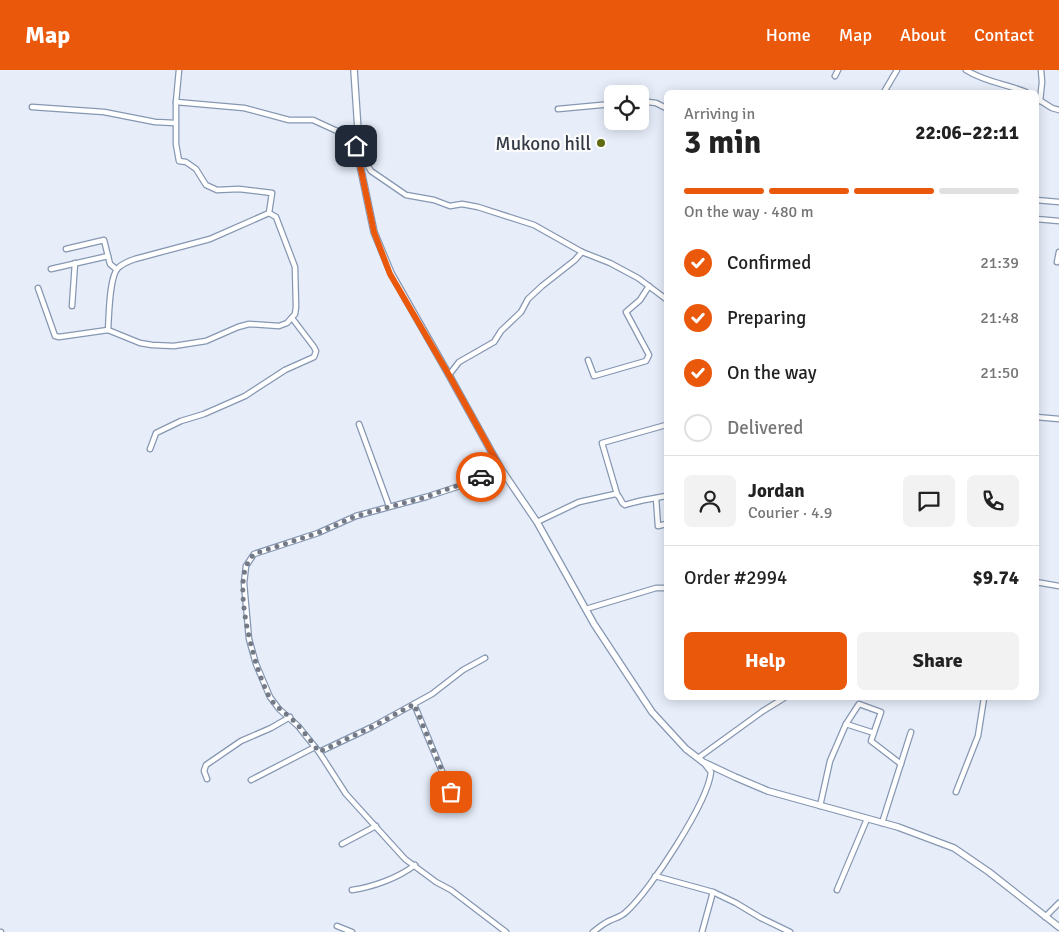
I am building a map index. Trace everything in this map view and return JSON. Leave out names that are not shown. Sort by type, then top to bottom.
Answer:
[{"type":"street","points":[[179,70],[175,123],[179,161],[186,162],[196,169],[206,185],[217,190],[239,189],[272,193],[269,213]]},
{"type":"street","points":[[354,70],[358,130],[356,146],[374,232],[390,274],[501,469],[537,522],[586,609],[652,712],[686,749],[701,760],[768,791],[882,823],[954,848],[966,855],[1059,927]]},
{"type":"street","points":[[835,76],[838,70]]},
{"type":"street","points":[[885,90],[897,70]]},
{"type":"street","points":[[966,70],[984,79],[1021,90]]},
{"type":"street","points":[[1039,96],[1042,82],[1041,70]]},
{"type":"street","points":[[1039,100],[1059,110]]},
{"type":"street","points":[[176,102],[244,108],[289,120],[313,120],[337,130],[358,130]]},
{"type":"street","points":[[649,102],[664,107]]},
{"type":"street","points":[[558,109],[604,105]]},
{"type":"street","points":[[32,106],[104,112],[156,122],[175,123]]},
{"type":"street","points":[[356,146],[371,171],[406,195],[434,200],[450,206],[462,204],[478,207],[534,226],[582,252],[610,263],[649,286],[664,297]]},
{"type":"street","points":[[1039,200],[1059,202]]},
{"type":"street","points":[[108,330],[110,292],[116,269],[135,259],[210,239],[269,213]]},
{"type":"street","points":[[38,288],[55,336],[74,336],[108,330],[140,343],[174,346],[206,341],[249,324],[279,326],[287,323],[292,318],[296,306],[295,267],[276,217],[269,213]]},
{"type":"street","points":[[1039,219],[1059,221]]},
{"type":"street","points":[[66,249],[104,240],[110,264],[116,269]]},
{"type":"street","points":[[449,375],[459,362],[494,342],[501,331],[521,312],[528,299],[571,264],[582,252]]},
{"type":"street","points":[[1057,262],[1059,252]]},
{"type":"street","points":[[51,269],[108,256]]},
{"type":"street","points":[[72,306],[75,263]]},
{"type":"street","points":[[588,360],[594,376],[646,361],[649,355],[626,312],[640,300],[649,286]]},
{"type":"street","points":[[150,449],[156,433],[245,396],[285,370],[314,356],[316,351],[314,347],[292,318]]},
{"type":"street","points":[[1039,417],[1059,420]]},
{"type":"street","points":[[359,424],[389,506]]},
{"type":"street","points":[[664,426],[602,443],[617,494],[622,504],[625,505],[634,501],[664,496]]},
{"type":"street","points":[[501,469],[466,484],[356,516],[311,536],[254,554],[246,566],[244,602],[249,638],[256,664],[270,697],[279,709],[290,717],[319,752],[346,794],[405,859],[436,882],[451,890],[506,932]]},
{"type":"street","points":[[537,522],[579,502],[617,494]]},
{"type":"street","points":[[656,498],[658,526],[664,524]]},
{"type":"street","points":[[1039,583],[1059,586]]},
{"type":"street","points":[[586,609],[656,588],[664,588]]},
{"type":"street","points":[[319,752],[372,727],[432,694],[463,670],[485,658]]},
{"type":"street","points":[[701,760],[763,711],[781,700]]},
{"type":"street","points":[[956,792],[978,736],[984,700]]},
{"type":"street","points":[[414,704],[456,805]]},
{"type":"street","points":[[820,806],[830,761],[846,724],[859,704],[881,712],[871,741],[901,764]]},
{"type":"street","points":[[207,779],[204,771],[206,765],[241,741],[271,728],[290,717]]},
{"type":"street","points":[[846,724],[874,733]]},
{"type":"street","points":[[882,823],[911,732]]},
{"type":"street","points":[[251,780],[315,747]]},
{"type":"street","points":[[593,932],[626,912],[673,852],[698,809],[710,781],[711,772],[701,760]]},
{"type":"street","points":[[837,890],[867,819]]},
{"type":"street","points":[[342,844],[376,826]]},
{"type":"street","points":[[352,890],[362,889],[382,882],[415,866]]},
{"type":"street","points":[[655,876],[713,892],[790,932]]},
{"type":"street","points":[[702,932],[713,892]]},
{"type":"street","points":[[1045,916],[1059,904]]},
{"type":"street","points":[[336,926],[352,932]]},
{"type":"way so far","points":[[451,792],[414,704],[372,727],[319,752],[270,697],[256,664],[249,638],[244,602],[244,572],[248,561],[254,554],[318,533],[356,516],[426,497],[481,477]]},
{"type":"place","name":"Mukono hill","points":[[601,143]]},
{"type":"route","points":[[356,146],[368,210],[390,274],[501,469],[481,477]]}]
